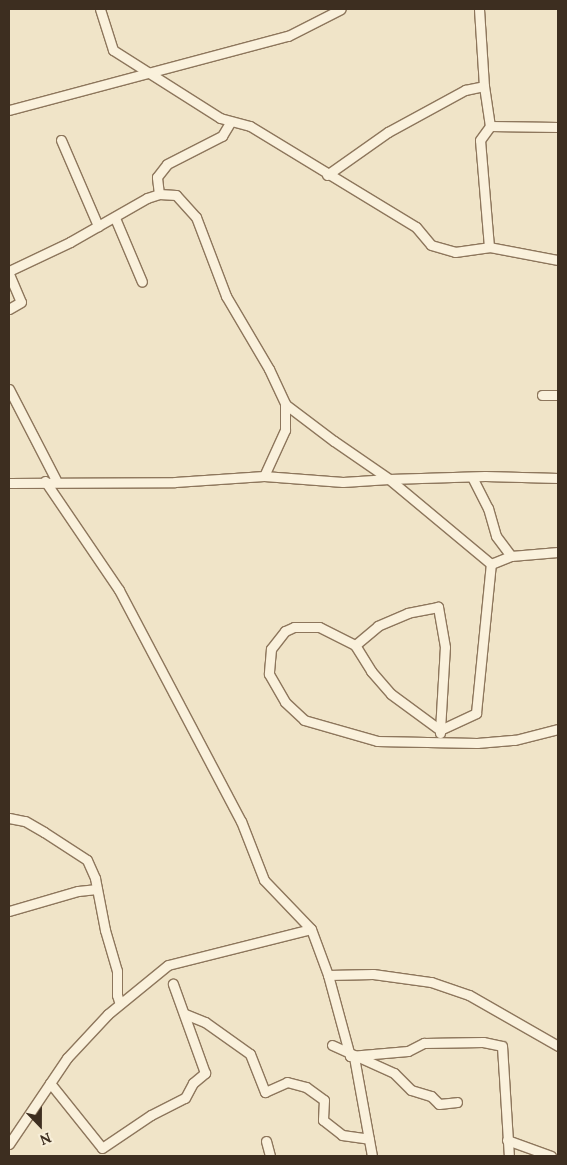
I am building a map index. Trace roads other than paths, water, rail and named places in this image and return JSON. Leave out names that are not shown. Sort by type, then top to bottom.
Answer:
[{"type":"street","points":[[100,9],[113,50],[220,118],[250,126],[327,175],[416,227],[431,245],[456,252],[489,247],[558,260]]},
{"type":"street","points":[[9,110],[38,100],[152,74],[288,36],[341,9]]},
{"type":"street","points":[[479,9],[484,86],[490,126],[480,140],[489,247]]},
{"type":"street","points":[[327,175],[388,132],[466,90],[484,86]]},
{"type":"street","points":[[159,194],[157,177],[168,164],[222,136],[231,121]]},
{"type":"street","points":[[490,126],[558,127]]},
{"type":"street","points":[[61,140],[98,226]]},
{"type":"street","points":[[9,309],[20,302],[9,272],[159,194],[176,195],[196,217],[226,296],[269,369],[285,404],[285,430],[264,476]]},
{"type":"street","points":[[115,218],[142,282]]},
{"type":"street","points":[[9,389],[56,480]]},
{"type":"street","points":[[542,395],[558,395]]},
{"type":"street","points":[[285,404],[389,479],[491,564]]},
{"type":"street","points":[[9,483],[56,480],[175,482],[264,476],[343,482],[472,477],[558,478]]},
{"type":"street","points":[[472,477],[488,508],[496,536],[511,556]]},
{"type":"street","points":[[45,481],[119,590],[241,821],[264,880],[311,929],[328,975],[352,1056],[372,1156]]},
{"type":"street","points":[[491,564],[511,556],[558,552]]},
{"type":"street","points":[[440,730],[476,713],[491,564]]},
{"type":"street","points":[[355,645],[378,626],[408,613],[438,607],[445,646],[438,743]]},
{"type":"street","points":[[440,730],[391,694],[371,671],[355,645],[319,627],[294,626],[285,631],[271,649],[269,674],[285,702],[304,720],[377,741],[438,743],[515,740],[558,729]]},
{"type":"street","points":[[9,818],[25,821],[87,860],[97,889],[117,971],[116,996],[120,1004]]},
{"type":"street","points":[[9,911],[78,891],[97,889]]},
{"type":"street","points":[[9,1144],[67,1058],[120,1004],[168,965],[311,929]]},
{"type":"street","points":[[328,975],[372,974],[431,982],[469,995],[558,1046]]},
{"type":"street","points":[[50,1083],[102,1148],[151,1115],[185,1098],[193,1083],[205,1073],[173,984]]},
{"type":"street","points":[[185,1014],[205,1022],[250,1054],[265,1092],[287,1082],[306,1087],[324,1100],[323,1120],[342,1135],[369,1139]]},
{"type":"street","points":[[352,1056],[408,1051],[424,1043],[483,1042],[502,1046],[509,1156]]},
{"type":"street","points":[[332,1045],[352,1056],[394,1073],[411,1090],[432,1096],[439,1104],[457,1102]]},
{"type":"street","points":[[507,1140],[551,1156]]},
{"type":"street","points":[[266,1141],[270,1156]]}]
